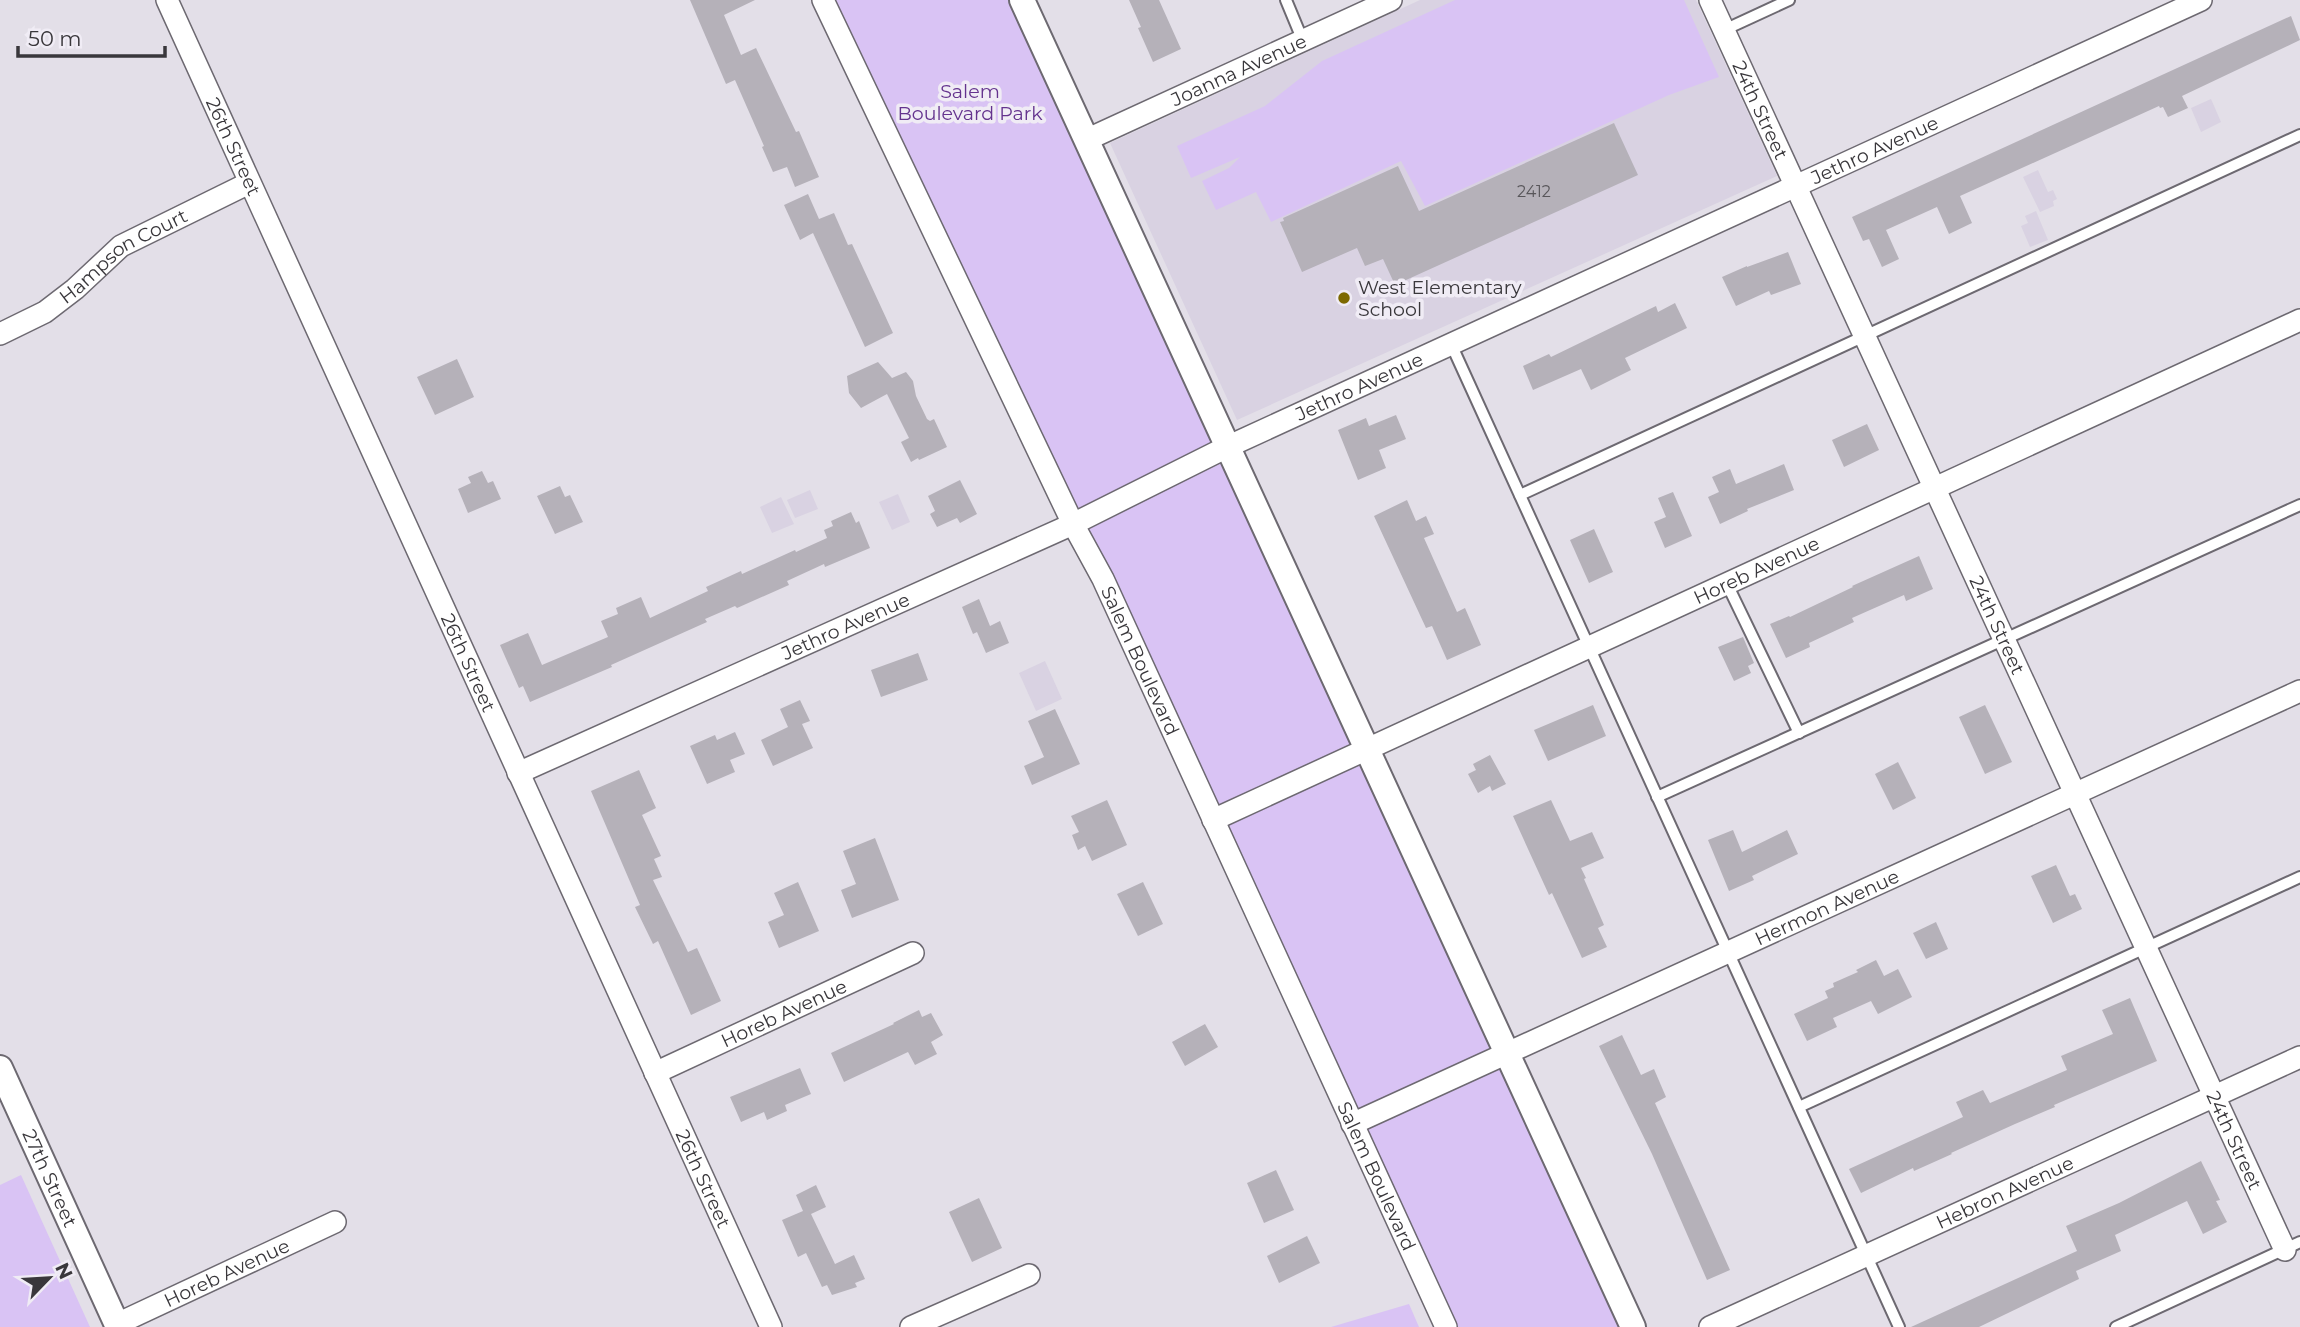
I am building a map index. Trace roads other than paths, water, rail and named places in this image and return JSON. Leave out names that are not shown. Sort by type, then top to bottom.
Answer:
[{"type":"street","name":"26th Street","points":[[167,0],[771,1327]]},
{"type":"street","name":"Salem Boulevard","points":[[823,0],[1073,524],[1103,579],[1446,1327]]},
{"type":"street","points":[[1022,0],[1633,1327]]},
{"type":"street","name":"Joanna Avenue","points":[[1087,140],[1391,0]]},
{"type":"street","name":"24th Street","points":[[1710,0],[2213,1096],[2293,1246]]},
{"type":"street","name":"Jethro Avenue","points":[[518,773],[1073,524],[1227,447],[2201,0]]},
{"type":"street","name":"Hampson Court","points":[[0,334],[45,312],[75,289],[121,246],[249,183]]},
{"type":"street","name":"Horeb Avenue","points":[[1213,820],[2300,320]]},
{"type":"street","name":"Hermon Avenue","points":[[1352,1124],[2300,691]]},
{"type":"street","name":"Horeb Avenue","points":[[655,1073],[914,953]]},
{"type":"street","name":"Hebron Avenue","points":[[1710,1327],[2300,1056]]},
{"type":"street","name":"27th Street","points":[[0,1068],[118,1326]]},
{"type":"street","name":"Horeb Avenue","points":[[118,1326],[335,1222]]},
{"type":"street","points":[[911,1327],[1029,1275]]},
{"type":"lane","points":[[1286,0],[1303,40]]},
{"type":"lane","points":[[1724,30],[1788,0]]},
{"type":"lane","points":[[1520,495],[2300,135]]},
{"type":"lane","points":[[1451,344],[1899,1327]]},
{"type":"lane","points":[[1657,797],[2300,505]]},
{"type":"lane","points":[[1727,583],[1799,733]]},
{"type":"lane","points":[[1799,1107],[2300,877]]},
{"type":"lane","points":[[2116,1327],[2293,1246]]},
{"type":"place","name":"West Elementary School","points":[[1344,298]]},
{"type":"park label","name":"Salem Boulevard Park","points":[[970,102]]}]
